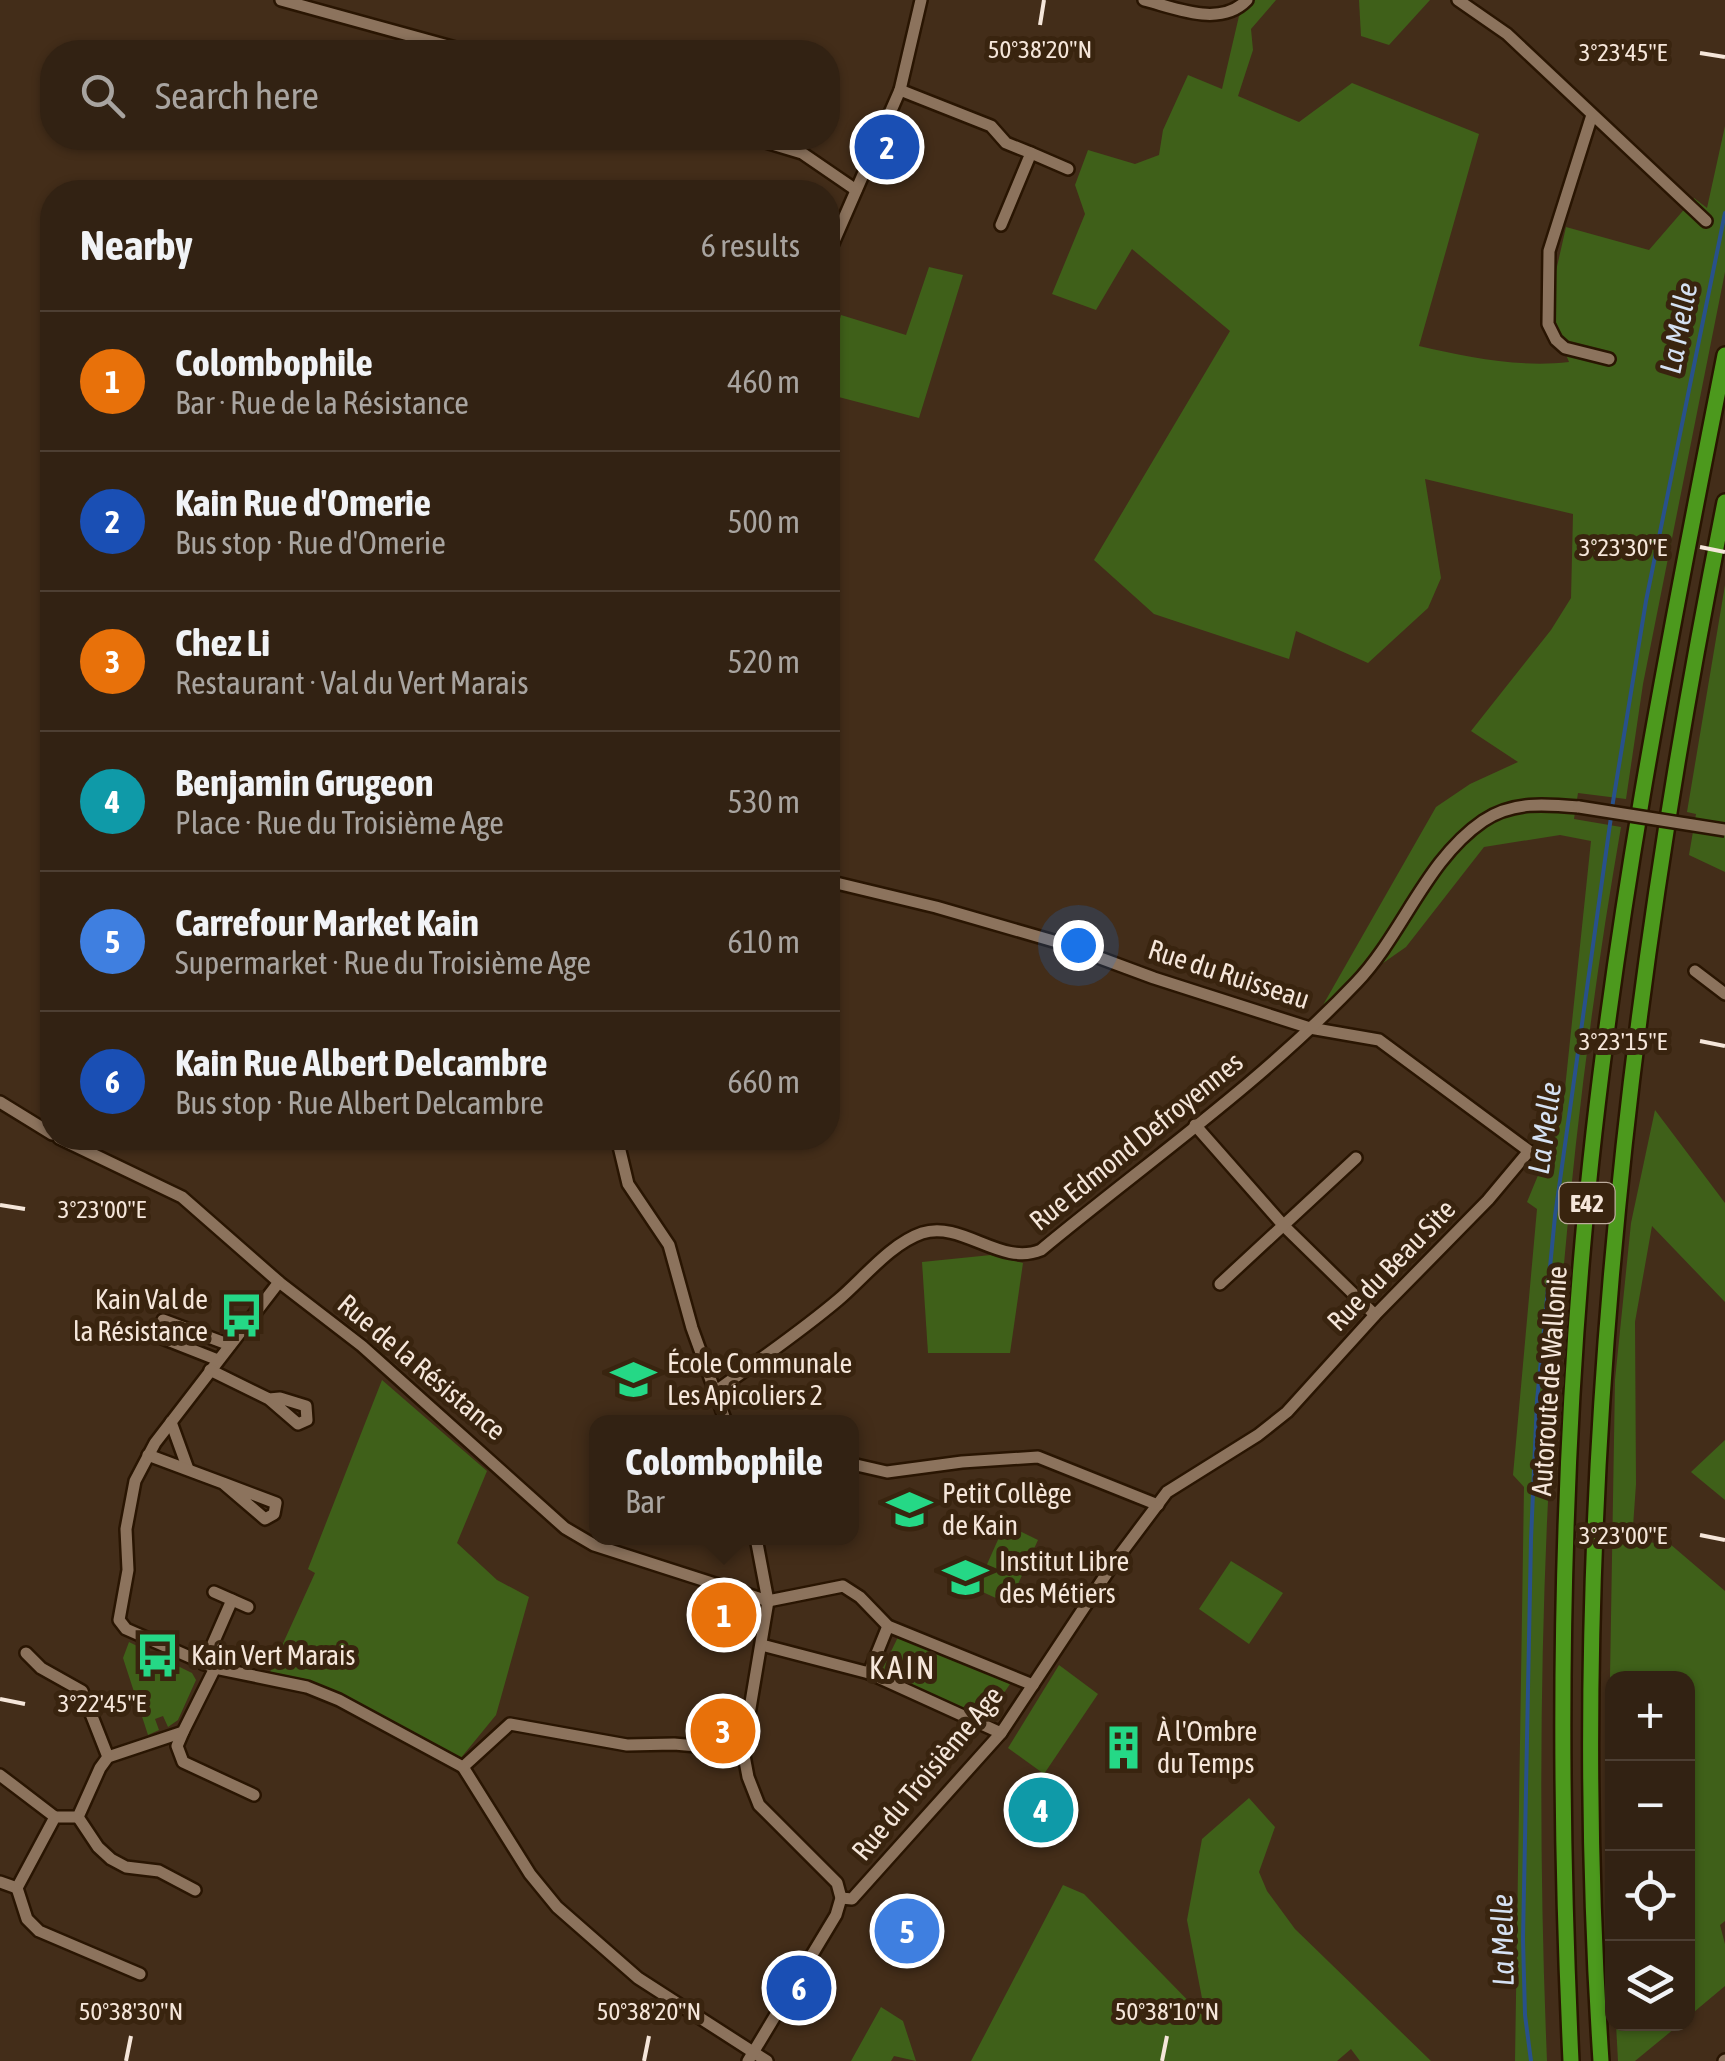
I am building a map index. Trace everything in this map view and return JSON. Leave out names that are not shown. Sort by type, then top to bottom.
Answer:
[{"type":"highway","name":"Autoroute de Wallonie","points":[[1571,2061],[1562,1810],[1562,1620],[1569,1428],[1583,1238],[1646,772],[1725,355]]},
{"type":"highway","name":"Autoroute de Wallonie","points":[[1601,2061],[1590,1810],[1590,1618],[1598,1430],[1616,1202],[1674,781],[1725,502]]},
{"type":"street","points":[[281,0],[426,40]]},
{"type":"street","points":[[840,227],[900,90],[921,0]]},
{"type":"street","points":[[1144,0],[1221,15],[1238,9],[1246,0]]},
{"type":"street","points":[[1458,0],[1507,34],[1706,222]]},
{"type":"street","points":[[900,90],[991,126],[1006,143],[1068,169]]},
{"type":"street","points":[[1592,115],[1550,251],[1548,324],[1565,348],[1609,359]]},
{"type":"street","points":[[792,150],[856,190]]},
{"type":"street","points":[[1001,225],[1031,152]]},
{"type":"street","name":"Rue Edmond Defroyennes","points":[[714,1392],[920,1234],[941,1229],[1009,1252],[1036,1253],[1236,1095],[1310,1028],[1359,980],[1446,856],[1484,820],[1531,803],[1725,830]]},
{"type":"street","name":"Rue du Ruisseau","points":[[840,884],[1057,942],[1310,1028],[1379,1040],[1530,1151]]},
{"type":"street","points":[[1695,971],[1725,994]]},
{"type":"street","points":[[0,1102],[40,1127]]},
{"type":"street","points":[[1195,1125],[1284,1226],[1375,1315]]},
{"type":"street","name":"Rue de la Résistance","points":[[84,1150],[182,1197],[279,1282],[362,1346],[565,1528],[589,1541]]},
{"type":"street","points":[[620,1150],[628,1184],[669,1245],[692,1328],[723,1415]]},
{"type":"street","name":"Rue du Beau Site","points":[[1287,1412],[1530,1151]]},
{"type":"street","points":[[1220,1284],[1356,1158]]},
{"type":"street","points":[[279,1282],[171,1422],[135,1481],[126,1528],[128,1570],[119,1620],[126,1629],[209,1666],[307,1686],[462,1767],[530,1874],[557,1907],[638,1978],[750,2056],[766,2061]]},
{"type":"street","points":[[230,1345],[163,1320],[157,1336],[269,1399]]},
{"type":"street","name":"Rue du Troisième Age","points":[[841,1898],[852,1899],[1002,1733],[1113,1564],[1167,1492],[1258,1435],[1287,1412]]},
{"type":"street","points":[[171,1422],[188,1469]]},
{"type":"street","points":[[148,1455],[223,1484]]},
{"type":"street","points":[[859,1466],[888,1472],[962,1462],[1038,1458],[1158,1505]]},
{"type":"street","name":"Rue de la Résistance","points":[[597,1545],[768,1601]]},
{"type":"street","points":[[750,2056],[836,1915],[841,1898],[832,1876],[759,1806],[748,1777],[744,1750],[768,1601],[757,1545]]},
{"type":"street","points":[[768,1601],[842,1586],[860,1597],[886,1623],[1032,1685]]},
{"type":"street","points":[[214,1592],[248,1608]]},
{"type":"street","points":[[232,1600],[176,1746],[183,1762],[254,1795]]},
{"type":"street","points":[[868,1673],[886,1623]]},
{"type":"street","points":[[762,1645],[868,1673],[1002,1733]]},
{"type":"street","points":[[26,1653],[42,1668],[82,1692],[108,1757]]},
{"type":"street","points":[[462,1767],[510,1724],[627,1746],[674,1744],[744,1750]]},
{"type":"street","points":[[78,1817],[108,1757],[183,1732]]},
{"type":"street","points":[[0,1775],[55,1817],[78,1817]]},
{"type":"street","points":[[55,1817],[17,1888],[27,1918],[39,1931],[140,1974]]},
{"type":"street","points":[[78,1817],[98,1848],[111,1859],[126,1867],[160,1871],[195,1890]]},
{"type":"street","points":[[0,1882],[17,1888]]},
{"type":"green space","points":[[1255,0],[1276,0],[1251,29],[1253,50],[1238,96],[1299,122],[1352,83],[1479,134],[1419,346],[1513,362],[1569,362],[1553,323],[1556,271],[1566,227],[1649,250],[1694,198],[1707,208],[1725,126],[1725,272],[1643,684],[1626,799],[1578,793],[1574,819],[1621,827],[1577,1134],[1551,1442],[1541,1752],[1547,2061],[1515,2061],[1524,1487],[1513,1475],[1537,1209],[1527,1202],[1562,1117],[1591,841],[1560,835],[1484,847],[1406,947],[1323,1005],[1436,807],[1470,784],[1518,762],[1471,731],[1551,630],[1571,598],[1573,514],[1425,479],[1441,578],[1428,608],[1368,663],[1296,631],[1289,659],[1154,614],[1094,560],[1230,331],[1132,249],[1096,310],[1052,294],[1085,214],[1075,185],[1088,150],[1135,164],[1159,155],[1163,130],[1188,75],[1222,89],[1239,16]]},
{"type":"green space","points":[[1359,0],[1430,0],[1389,45],[1361,36]]},
{"type":"green space","points":[[929,267],[963,275],[919,418],[840,397],[841,315],[906,335]]},
{"type":"green space","points":[[1725,585],[1725,872],[1689,855],[1696,814],[1687,812]]},
{"type":"green space","points":[[1655,1110],[1725,1203],[1725,1302],[1652,1226],[1635,1322],[1636,1484],[1632,1541],[1670,1544],[1725,1591],[1725,1921],[1720,1925],[1725,1944],[1725,1986],[1695,2011],[1695,1671],[1610,1671],[1615,1380],[1631,1223]]},
{"type":"green space","points":[[991,1255],[1023,1263],[1010,1353],[928,1353],[922,1262]]},
{"type":"green space","points":[[382,1380],[487,1471],[457,1543],[497,1580],[529,1597],[496,1715],[460,1759],[310,1680],[270,1672],[315,1573],[308,1569]]},
{"type":"green space","points":[[1725,1440],[1725,1500],[1691,1472]]},
{"type":"green space","points":[[1005,1524],[1038,1540],[1009,1604],[976,1589]]},
{"type":"green space","points":[[1231,1561],[1283,1593],[1249,1644],[1199,1609]]},
{"type":"green space","points":[[899,1635],[1010,1684],[986,1720],[881,1672]]},
{"type":"green space","points":[[129,1642],[192,1673],[196,1680],[178,1720],[168,1727],[163,1716],[155,1719],[159,1730],[148,1735],[123,1658]]},
{"type":"green space","points":[[1059,1665],[1098,1694],[1044,1774],[1008,1748]]},
{"type":"green space","points":[[1249,1798],[1275,1827],[1259,1872],[1267,1891],[1295,1929],[1431,2061],[1360,2061],[1351,2049],[1337,2061],[971,2061],[1063,1885],[1084,1894],[1206,2019],[1187,1920],[1202,1839]]},
{"type":"green space","points":[[881,2007],[903,2021],[916,2061],[894,2056],[891,2061],[851,2061]]},
{"type":"green space","points":[[1616,2031],[1671,2031],[1635,2061],[1618,2061]]},
{"type":"waterway","name":"La Melle","points":[[1612,808],[1646,601],[1725,213]]},
{"type":"waterway","name":"La Melle","points":[[1531,2061],[1523,1939],[1537,1401],[1555,1216],[1611,817]]},
{"type":"place","name":"Kain Rue d'Omerie","points":[[887,147]]},
{"type":"place","name":"Kain Val de la Résistance","points":[[241,1315]]},
{"type":"place","name":"École Communale Les Apicoliers 2","points":[[634,1379]]},
{"type":"place","name":"Petit Collège de Kain","points":[[909,1509]]},
{"type":"place","name":"Institut Libre des Métiers","points":[[966,1577]]},
{"type":"place","name":"Colombophile","points":[[724,1615]]},
{"type":"place","name":"Kain Vert Marais","points":[[158,1655]]},
{"type":"place","name":"Chez Li","points":[[723,1731]]},
{"type":"place","name":"À l'Ombre du Temps","points":[[1124,1747]]},
{"type":"place","name":"Benjamin Grugeon","points":[[1041,1810]]},
{"type":"place","name":"Carrefour Market Kain","points":[[907,1931]]},
{"type":"place","name":"Kain Rue Albert Delcambre","points":[[799,1988]]},
{"type":"district","name":"KAIN","points":[[903,1668]]}]
